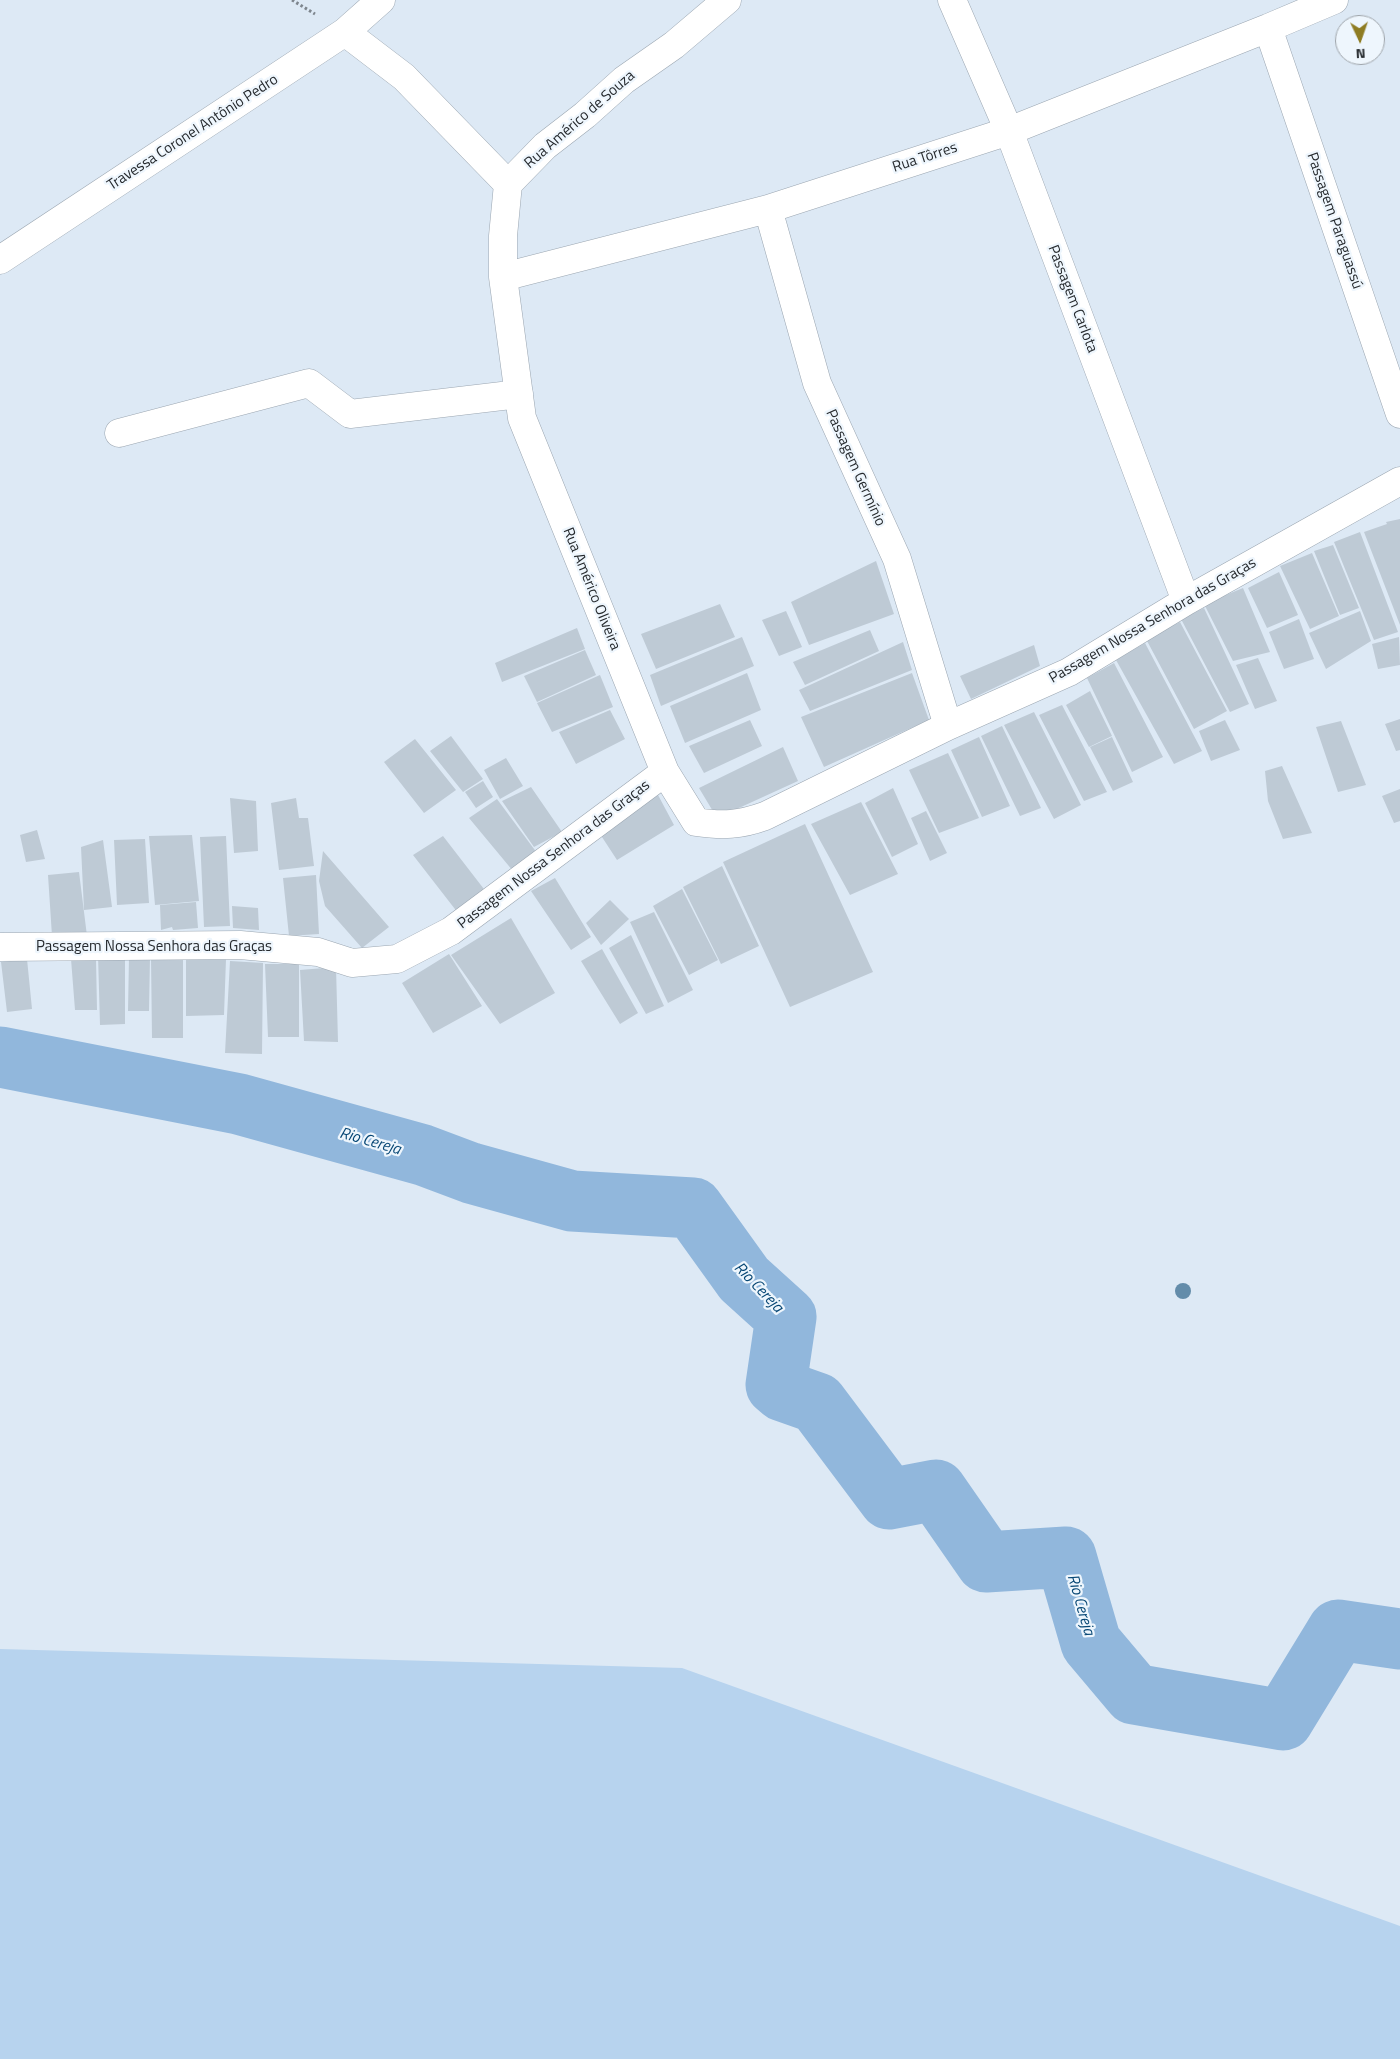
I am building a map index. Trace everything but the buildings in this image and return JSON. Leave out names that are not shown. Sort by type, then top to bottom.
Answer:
[{"type":"street","name":"Travessa Coronel Antônio Pedro","points":[[0,260],[345,32],[381,0]]},
{"type":"street","name":"Rua Américo de Souza","points":[[508,184],[545,146],[585,115],[624,80],[674,45],[727,0]]},
{"type":"street","name":"Passagem Carlota","points":[[952,0],[1009,131],[1186,601]]},
{"type":"street","name":"Rua Tôrres","points":[[503,277],[768,208],[1009,131],[1334,0]]},
{"type":"street","name":"Passagem Paraguassú","points":[[1268,28],[1400,414]]},
{"type":"street","points":[[345,32],[404,78],[508,184],[503,236],[503,277]]},
{"type":"street","name":"Passagem Germínio","points":[[768,208],[817,383],[897,559],[948,726]]},
{"type":"street","name":"Rua Américo Oliveira","points":[[503,277],[522,418],[665,772],[696,822],[717,825],[745,824],[765,816]]},
{"type":"street","points":[[119,433],[309,384],[350,414],[519,394]]},
{"type":"street","name":"Passagem Nossa Senhora das Graças","points":[[765,816],[948,726],[1069,672],[1186,601],[1400,481]]},
{"type":"street","name":"Passagem Nossa Senhora das Graças","points":[[0,947],[240,945],[318,952],[352,963],[397,960],[451,931],[665,772]]},
{"type":"shaded area","points":[[0,1649],[682,1668],[1400,1926],[1400,2059],[0,2059]]},
{"type":"waterway","name":"Rio Cereja","points":[[0,1057],[239,1104],[423,1155],[471,1173],[572,1201],[693,1208],[744,1279],[786,1317],[776,1385],[783,1391],[817,1403],[889,1499],[936,1490],[986,1562],[1066,1557],[1091,1643],[1134,1694],[1283,1720],[1338,1630],[1400,1639]]}]
